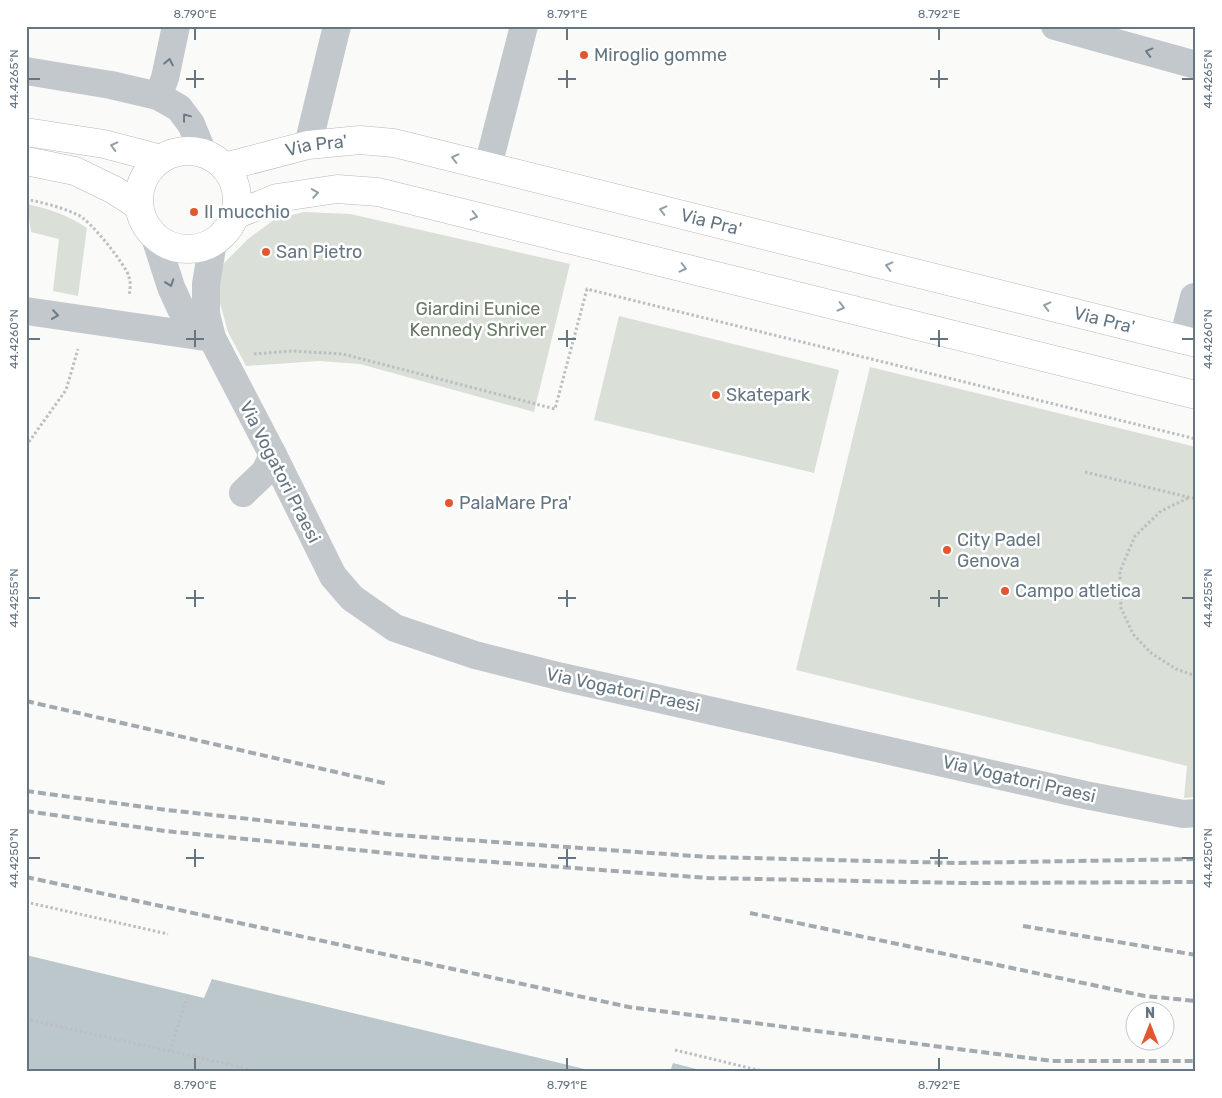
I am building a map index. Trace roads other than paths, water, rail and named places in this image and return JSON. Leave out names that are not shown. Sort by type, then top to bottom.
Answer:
[{"type":"main road","points":[[26,132],[104,144],[161,159]]},
{"type":"main road","name":"Via Pra'","points":[[217,162],[308,145],[360,140],[394,143],[1189,341]]},
{"type":"main road","points":[[186,151],[198,152],[217,162],[232,178],[236,190],[237,203],[235,215],[226,230],[213,242],[190,250],[177,248],[155,237],[142,217],[139,206],[140,192],[144,179],[151,168],[161,159],[186,151]]},
{"type":"main road","points":[[26,161],[75,170],[114,190],[139,206]]},
{"type":"main road","points":[[235,215],[277,198],[337,189],[378,192],[1196,395]]},
{"type":"street","points":[[158,96],[165,78],[176,26]]},
{"type":"street","points":[[308,145],[337,26]]},
{"type":"street","points":[[488,166],[524,26]]},
{"type":"street","points":[[1054,26],[1196,65]]},
{"type":"street","points":[[26,71],[111,85],[158,96],[179,108],[191,124],[203,153],[217,162]]},
{"type":"street","points":[[155,237],[171,287],[181,309],[212,338]]},
{"type":"street","points":[[212,338],[206,314],[206,284],[213,242]]},
{"type":"street","points":[[1189,341],[1194,297]]},
{"type":"street","points":[[26,310],[212,338]]},
{"type":"street","name":"Via Vogatori Praesi","points":[[212,338],[333,576],[352,598],[395,628],[474,655],[562,677],[1085,794],[1183,814],[1196,813]]},
{"type":"street","points":[[243,493],[265,472],[273,455]]},
{"type":"railway","points":[[26,701],[388,784]]},
{"type":"railway","points":[[26,791],[167,810],[396,835],[708,857],[957,863],[1196,859]]},
{"type":"railway","points":[[26,811],[165,831],[427,857],[708,878],[964,883],[1196,882]]},
{"type":"railway","points":[[26,877],[629,1007],[1052,1061],[1196,1061]]},
{"type":"railway","points":[[750,913],[1145,996],[1196,1001]]},
{"type":"railway","points":[[1023,926],[1196,955]]},
{"type":"place","name":"Miroglio gomme","points":[[584,55]]},
{"type":"place","name":"Il mucchio","points":[[194,212]]},
{"type":"place","name":"San Pietro","points":[[266,252]]},
{"type":"place","name":"Skatepark","points":[[716,395]]},
{"type":"place","name":"PalaMare Pra'","points":[[449,503]]},
{"type":"place","name":"City Padel Genova","points":[[947,550]]},
{"type":"place","name":"Campo atletica","points":[[1005,591]]},
{"type":"park label","name":"Giardini Eunice Kennedy Shriver","points":[[478,319]]}]
